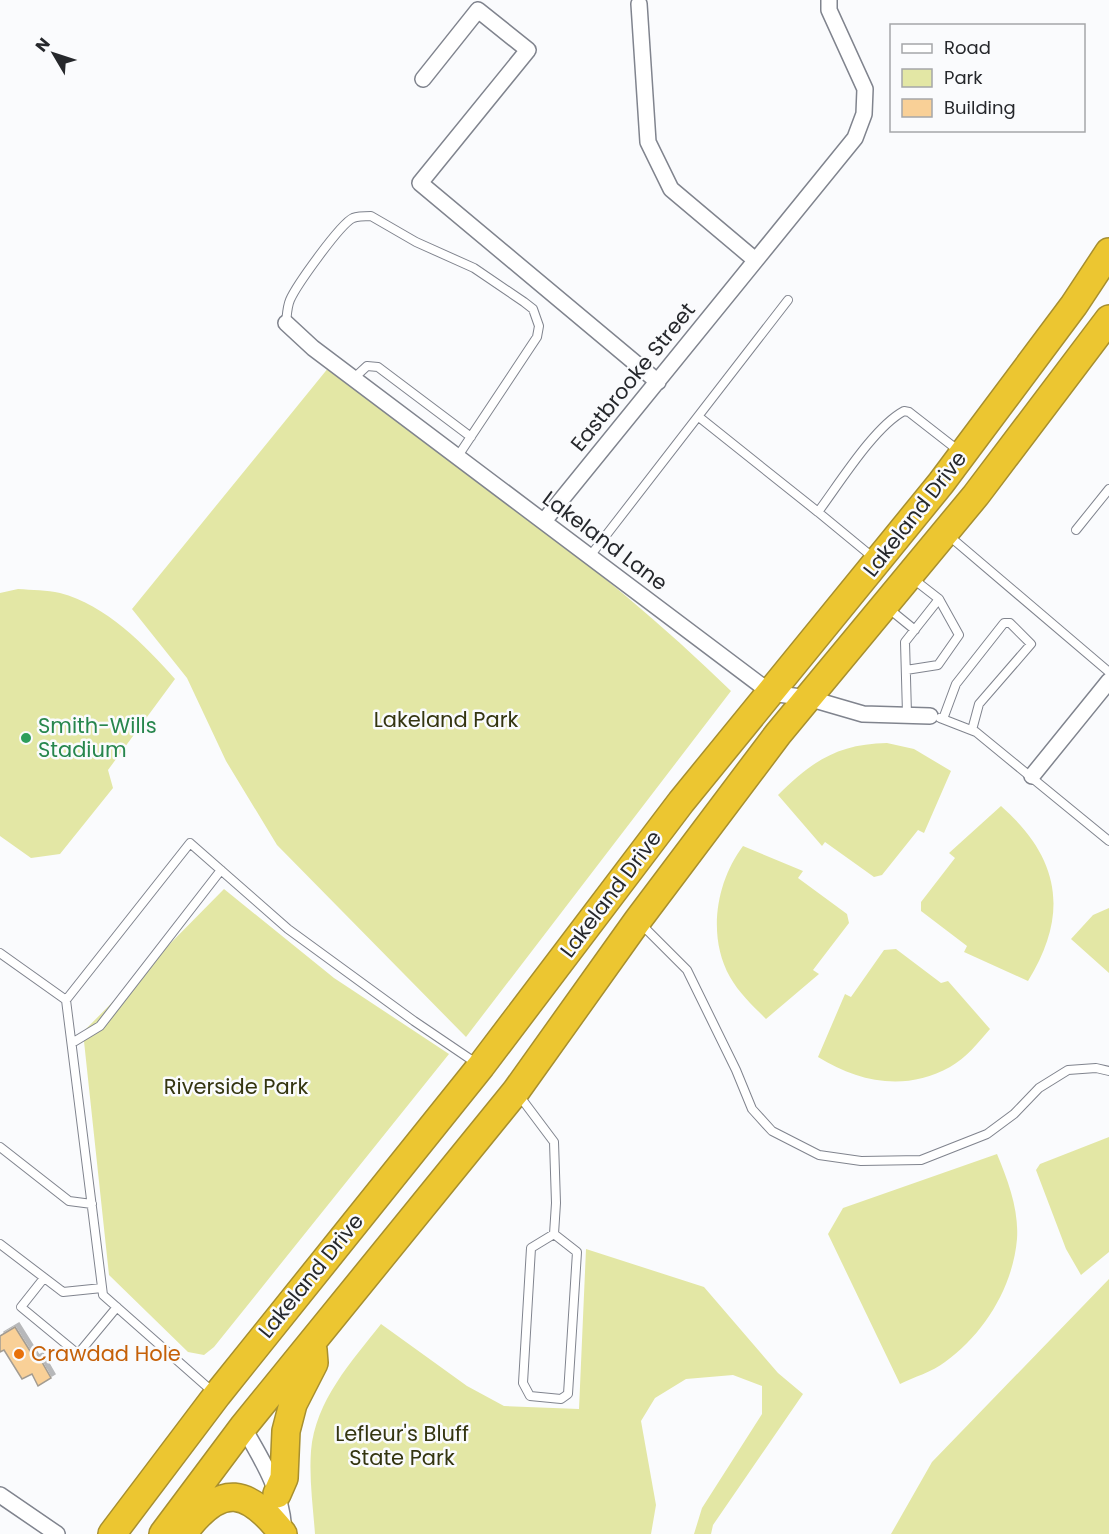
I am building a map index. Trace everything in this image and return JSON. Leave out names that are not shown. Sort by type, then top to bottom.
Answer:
[{"type":"highway","name":"Lakeland Drive","points":[[112,1534],[217,1395],[481,1066],[681,802],[878,562],[963,454],[1074,304],[1109,252]]},
{"type":"highway","points":[[1074,304],[1107,327]]},
{"type":"highway","name":"Lakeland Drive","points":[[163,1534],[243,1427],[516,1091],[638,921],[778,734],[945,533],[1107,327]]},
{"type":"highway","points":[[608,896],[638,921]]},
{"type":"highway","points":[[481,1066],[516,1091]]},
{"type":"highway","points":[[277,1494],[284,1478],[283,1450],[293,1404],[314,1363],[312,1343]]},
{"type":"highway","points":[[217,1395],[243,1427]]},
{"type":"highway","points":[[183,1534],[212,1501],[229,1497],[256,1503],[284,1534]]},
{"type":"street","name":"Eastbrooke Street","points":[[544,521],[658,382],[754,259],[855,138],[864,114],[865,89],[829,10],[829,0]]},
{"type":"street","points":[[639,4],[648,142],[671,189],[754,259]]},
{"type":"street","points":[[423,79],[478,10],[528,50],[420,183],[658,382]]},
{"type":"street","name":"Lakeland Lane","points":[[285,323],[301,338],[771,693],[808,698],[863,714],[907,714],[936,717]]},
{"type":"street","points":[[1032,776],[1109,681]]},
{"type":"street","points":[[243,1427],[270,1472],[283,1514],[284,1534]]},
{"type":"street","points":[[0,1495],[57,1534]]},
{"type":"lane","points":[[285,323],[289,301],[297,287],[342,226],[353,218],[371,216],[491,279],[533,309],[539,326],[537,337],[458,456]]},
{"type":"lane","points":[[590,556],[788,300]]},
{"type":"lane","points":[[354,378],[368,366],[378,367],[471,437]]},
{"type":"lane","points":[[818,512],[873,440],[904,411],[909,412],[963,454]]},
{"type":"lane","points":[[699,417],[878,562]]},
{"type":"lane","points":[[1076,530],[1109,489]]},
{"type":"lane","points":[[945,533],[1109,672]]},
{"type":"lane","points":[[906,670],[938,665],[959,635],[939,599],[909,576]]},
{"type":"lane","points":[[907,714],[905,642],[939,599]]},
{"type":"lane","points":[[885,605],[915,630]]},
{"type":"lane","points":[[972,730],[979,704],[1031,644],[1010,623],[1004,623],[956,684],[936,717],[972,730],[1032,776],[1109,841]]},
{"type":"lane","points":[[217,1395],[103,1295],[66,1000],[190,843],[288,929],[350,976],[481,1066]]},
{"type":"lane","points":[[72,1043],[100,1026],[221,870]]},
{"type":"lane","points":[[638,921],[687,970],[753,1109],[772,1131],[819,1155],[861,1161],[921,1160],[987,1134],[1014,1114],[1039,1088],[1068,1070],[1096,1068],[1109,1071]]},
{"type":"lane","points":[[0,954],[66,1000]]},
{"type":"lane","points":[[516,1091],[554,1142],[556,1203],[554,1234]]},
{"type":"lane","points":[[0,1147],[69,1201],[92,1204]]},
{"type":"lane","points":[[554,1234],[577,1252],[568,1394],[561,1399],[530,1396],[523,1383],[531,1248],[554,1234]]},
{"type":"lane","points":[[0,1244],[63,1292],[102,1288]]},
{"type":"lane","points":[[44,1278],[21,1307],[78,1354],[117,1307]]},
{"type":"green space","name":"Lakeland Park","points":[[329,367],[586,563],[636,604],[731,691],[466,1037],[277,845],[226,761],[187,678],[132,609]]},
{"type":"green space","name":"Smith-Wills Stadium","points":[[18,589],[60,593],[93,607],[138,640],[175,679],[108,770],[113,788],[60,854],[31,858],[0,836],[0,593]]},
{"type":"green space","points":[[887,743],[914,749],[951,771],[924,833],[918,830],[882,875],[874,877],[825,842],[822,846],[778,795],[802,773],[827,757],[854,747]]},
{"type":"green space","points":[[1001,806],[1021,826],[1036,846],[1047,867],[1052,888],[1053,910],[1050,933],[1028,981],[964,952],[967,946],[921,911],[921,902],[955,858],[949,853]]},
{"type":"green space","points":[[743,846],[803,871],[798,878],[847,914],[849,923],[813,970],[819,974],[766,1019],[746,999],[730,977],[719,944],[717,927],[721,892],[726,876]]},
{"type":"green space","name":"Riverside Park","points":[[224,889],[334,978],[449,1054],[214,1347],[204,1355],[188,1352],[109,1275],[83,1032]]},
{"type":"green space","points":[[1109,908],[1109,973],[1071,939],[1093,915]]},
{"type":"green space","points":[[896,949],[941,983],[948,981],[990,1029],[972,1050],[956,1063],[933,1075],[916,1080],[882,1081],[865,1078],[833,1066],[818,1057],[845,994],[851,997],[884,950]]},
{"type":"green space","points":[[1109,1137],[1109,1252],[1081,1275],[1066,1249],[1036,1170],[1040,1164]]},
{"type":"green space","points":[[997,1154],[1012,1195],[1017,1228],[1014,1257],[1003,1292],[984,1323],[959,1351],[934,1369],[900,1384],[828,1234],[843,1208]]},
{"type":"green space","name":"Lefleur's Bluff State Park","points":[[586,1249],[704,1287],[778,1373],[803,1394],[713,1525],[711,1534],[694,1534],[702,1508],[762,1414],[762,1386],[733,1375],[686,1379],[655,1398],[641,1421],[656,1505],[651,1534],[315,1534],[310,1472],[314,1433],[327,1399],[358,1352],[381,1324],[467,1386],[504,1406],[579,1409]]},
{"type":"green space","points":[[1109,1279],[1109,1534],[891,1534],[932,1462]]},
{"type":"building","name":"Crawdad Hole","points":[[15,1327],[35,1359],[39,1357],[51,1378],[38,1386],[32,1374],[22,1379],[4,1350],[0,1352],[0,1336]]},
{"type":"place","name":"Smith-Wills Stadium","points":[[26,738]]},
{"type":"place","name":"Crawdad Hole","points":[[19,1354]]}]
